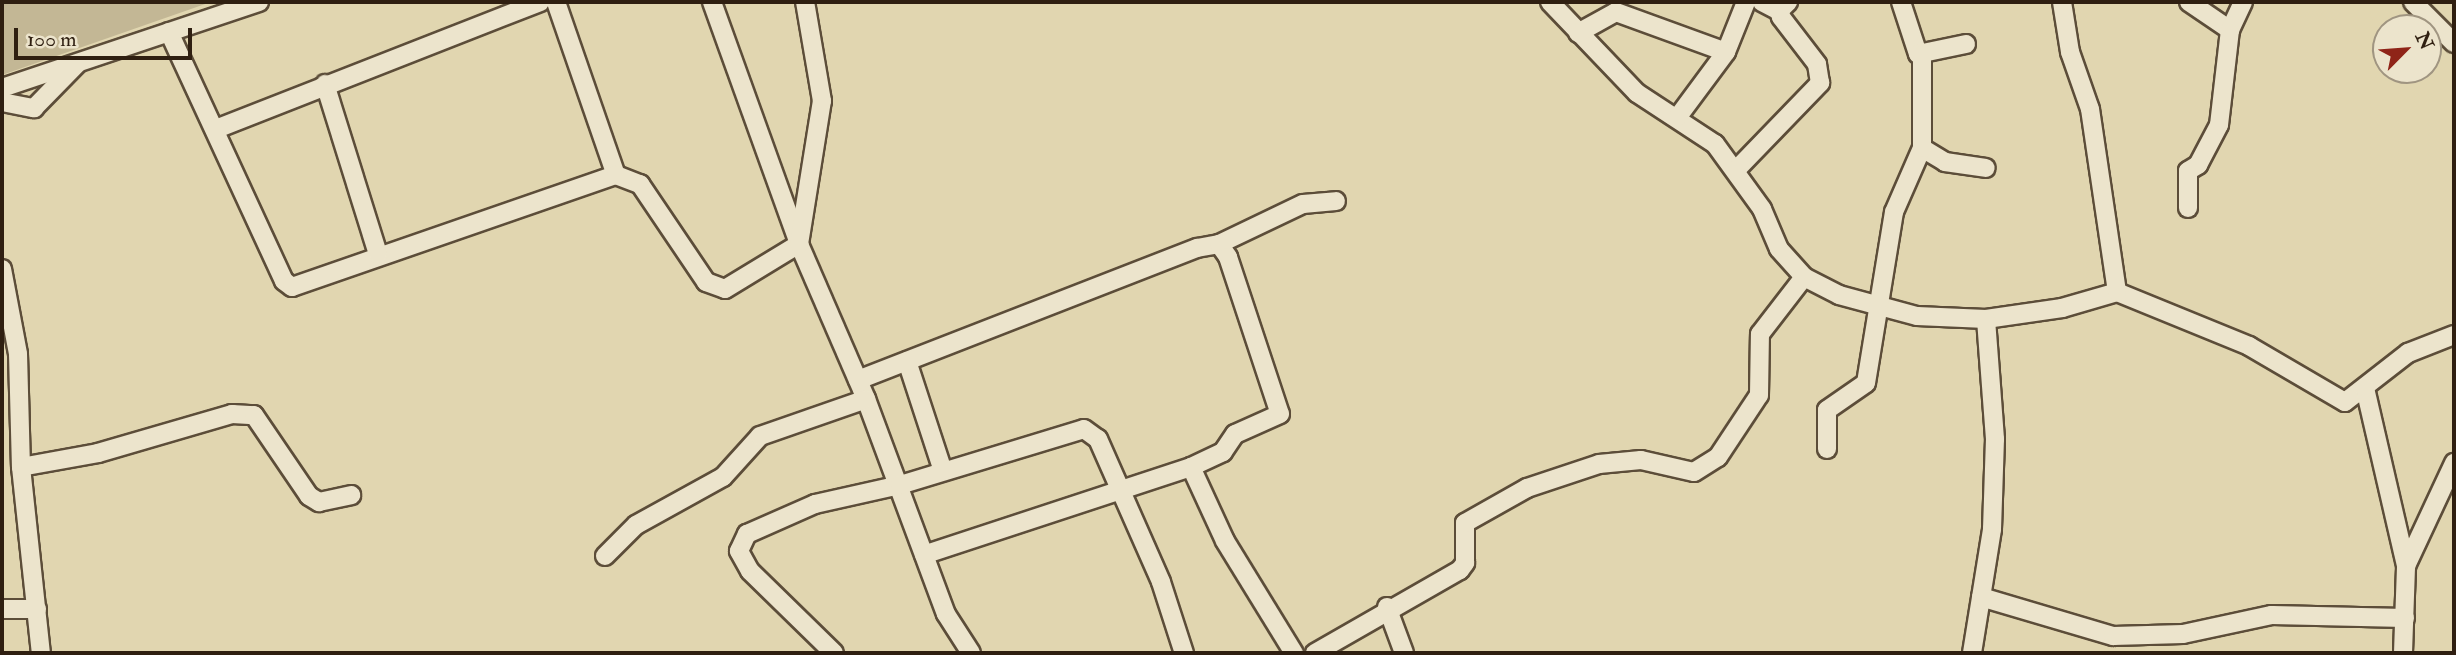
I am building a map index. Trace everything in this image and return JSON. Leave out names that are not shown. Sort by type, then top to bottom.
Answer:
[{"type":"street","points":[[2,88],[259,2]]},
{"type":"street","points":[[216,129],[325,84],[540,2]]},
{"type":"street","points":[[556,2],[616,175]]},
{"type":"street","points":[[712,2],[799,244],[901,485],[946,614],[971,653]]},
{"type":"street","points":[[169,32],[284,281],[292,287],[378,254],[616,175],[640,184],[714,288],[738,286],[799,244],[822,101],[805,2]]},
{"type":"street","points":[[1550,2],[1637,93],[1714,144],[1737,169],[1779,249],[1804,277],[1876,308],[1986,319],[2062,308],[2117,292],[2238,340],[2345,402],[2408,353],[2454,335]]},
{"type":"street","points":[[1677,118],[1726,52],[1746,2]]},
{"type":"street","points":[[1737,169],[1821,83],[1817,64],[1783,6],[1762,2]]},
{"type":"street","points":[[1827,449],[1827,410],[1864,388],[1894,212],[1922,148],[1922,55],[1909,41],[1901,2]]},
{"type":"street","points":[[2062,2],[2070,52],[2092,120],[2117,292]]},
{"type":"street","points":[[2189,2],[2230,30]]},
{"type":"street","points":[[2188,208],[2188,168],[2200,162],[2223,113],[2221,78],[2230,30],[2243,2]]},
{"type":"street","points":[[2413,2],[2454,43]]},
{"type":"street","points":[[1578,33],[1616,12],[1726,52]]},
{"type":"street","points":[[1922,55],[1966,44]]},
{"type":"street","points":[[2,102],[34,108],[78,64]]},
{"type":"street","points":[[325,84],[378,254]]},
{"type":"street","points":[[1922,148],[1945,162],[1986,168]]},
{"type":"street","points":[[858,380],[1091,286],[1219,243],[1303,204],[1336,201]]},
{"type":"street","points":[[924,555],[1119,493],[1191,467],[1223,452],[1235,434],[1281,412],[1219,243]]},
{"type":"street","points":[[2,269],[18,354],[21,467],[41,653]]},
{"type":"street","points":[[1315,653],[1387,607],[1460,570],[1465,563],[1465,523],[1527,488],[1611,462],[1641,460],[1694,472],[1718,457],[1759,395],[1760,334],[1804,277]]},
{"type":"street","points":[[1972,653],[1992,530],[1995,439],[1986,319]]},
{"type":"street","points":[[907,361],[943,471]]},
{"type":"street","points":[[2365,388],[2406,566],[2403,653]]},
{"type":"street","points":[[605,556],[636,525],[723,477],[760,436],[866,399]]},
{"type":"street","points":[[21,467],[98,453],[232,414],[254,415],[309,496],[319,502],[351,495]]},
{"type":"street","points":[[834,653],[750,571],[739,551],[740,542],[777,517],[901,485],[1084,429],[1097,439],[1161,582],[1184,653]]},
{"type":"street","points":[[2406,566],[2454,463]]},
{"type":"street","points":[[1191,467],[1225,541],[1294,653]]},
{"type":"street","points":[[1981,597],[2113,636],[2183,634],[2272,615],[2405,618]]},
{"type":"street","points":[[1387,607],[1404,653]]},
{"type":"street","points":[[2,609],[37,609]]},
{"type":"shaded area","points":[[2,2],[211,2],[2,75]]}]
